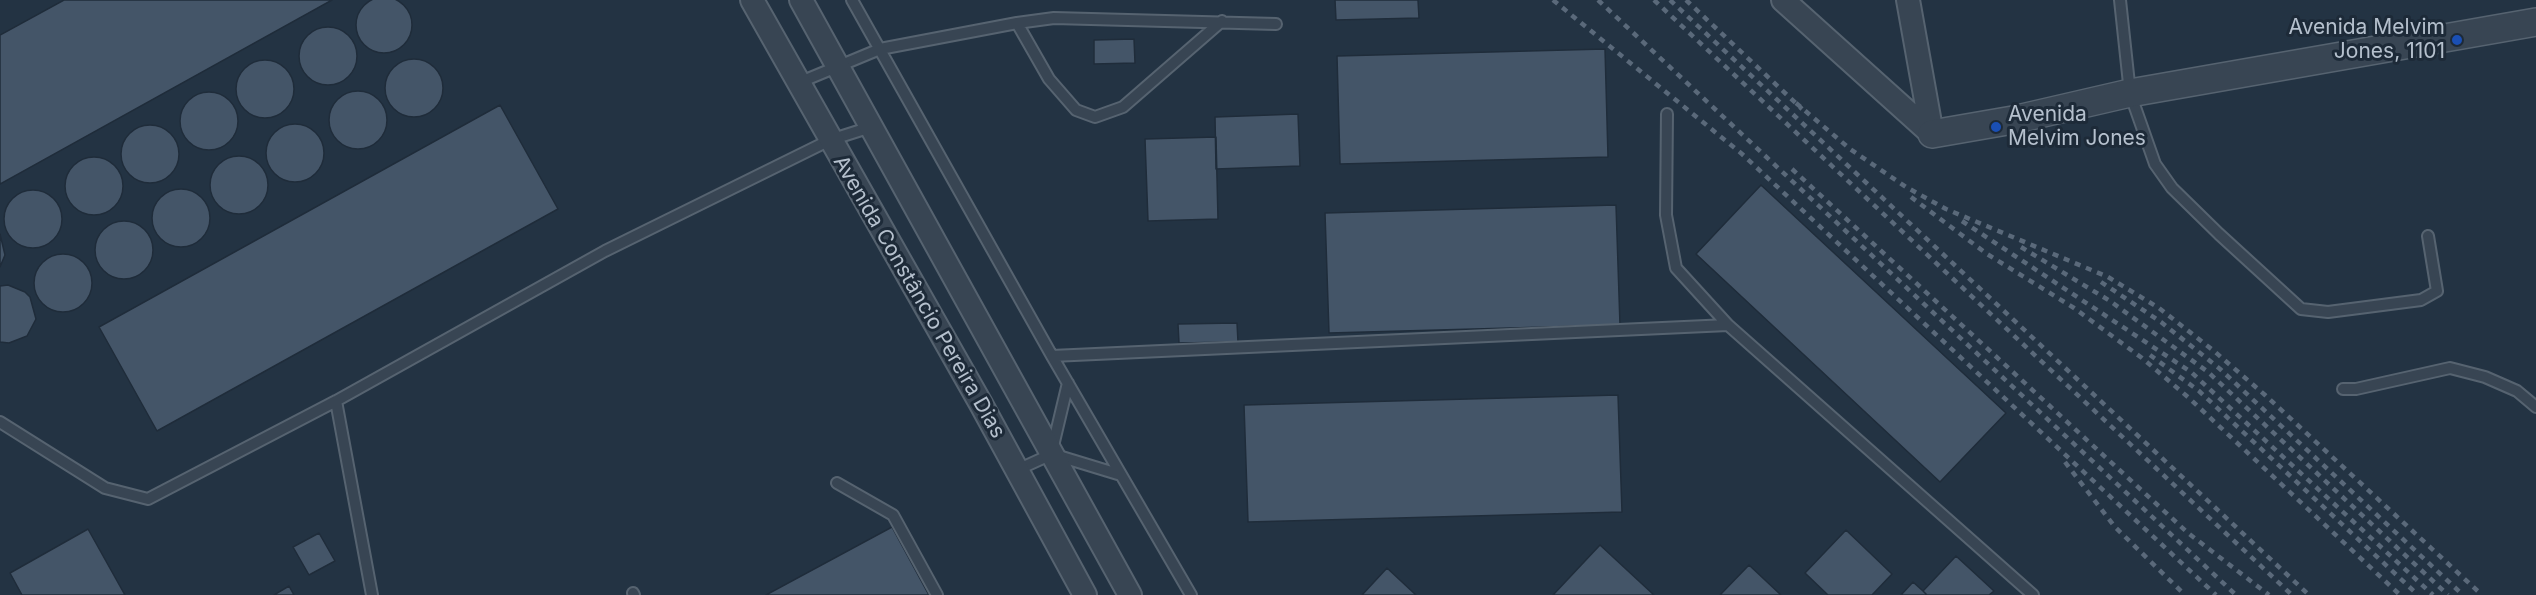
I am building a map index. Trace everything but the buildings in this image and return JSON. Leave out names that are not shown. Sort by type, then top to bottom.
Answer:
[{"type":"street","name":"Avenida Constâncio Pereira Dias","points":[[752,0],[1085,595]]},
{"type":"street","name":"Avenida Constâncio Pereira Dias","points":[[801,0],[1052,454],[1120,591]]},
{"type":"street","points":[[1783,0],[1932,134]]},
{"type":"street","points":[[1908,0],[1932,134]]},
{"type":"street","points":[[1932,134],[2013,120],[2130,93],[2536,22]]},
{"type":"lane","points":[[852,0],[1052,356],[1191,595]]},
{"type":"lane","points":[[2120,0],[2130,93],[2155,164],[2172,188],[2301,309],[2328,312],[2421,300],[2437,291],[2428,236]]},
{"type":"lane","points":[[798,83],[880,49],[1054,18],[1276,24]]},
{"type":"lane","points":[[1017,23],[1049,79],[1076,110],[1095,117],[1123,107],[1222,21]]},
{"type":"lane","points":[[1666,114],[1666,215],[1676,268],[1728,325],[2033,595]]},
{"type":"lane","points":[[0,422],[105,488],[148,500],[336,401],[605,251],[830,140],[871,127]]},
{"type":"lane","points":[[1052,356],[1728,325]]},
{"type":"lane","points":[[2343,389],[2356,389],[2450,368],[2485,377],[2517,392],[2536,407]]},
{"type":"lane","points":[[1052,454],[1068,383]]},
{"type":"lane","points":[[336,401],[372,595]]},
{"type":"lane","points":[[1017,470],[1052,454],[1121,475]]},
{"type":"lane","points":[[837,483],[893,515],[937,595]]},
{"type":"railway","points":[[1553,0],[1742,154],[2216,595]]},
{"type":"railway","points":[[1598,0],[2236,595]]},
{"type":"railway","points":[[1654,0],[2292,595]]},
{"type":"railway","points":[[1670,0],[2309,595]]},
{"type":"railway","points":[[1686,0],[1802,109]]},
{"type":"railway","points":[[1796,103],[1850,149],[1906,187],[1946,209],[2108,277],[2159,308],[2265,395],[2482,595]]},
{"type":"railway","points":[[1792,169],[2188,533],[2269,595]]},
{"type":"railway","points":[[1911,197],[1987,254],[2074,308],[2142,358],[2189,398],[2400,595]]},
{"type":"railway","points":[[1962,221],[2191,372],[2433,595]]},
{"type":"railway","points":[[2021,247],[2110,301],[2208,372],[2448,595]]},
{"type":"railway","points":[[2101,282],[2161,322],[2220,369],[2463,595]]},
{"type":"railway","points":[[2150,355],[2199,391],[2418,595]]},
{"type":"railway","points":[[2065,462],[2115,527],[2185,595]]},
{"type":"place","name":"Avenida Melvim Jones, 1101","points":[[2457,40]]},
{"type":"place","name":"Avenida Melvim Jones","points":[[1996,127]]}]
